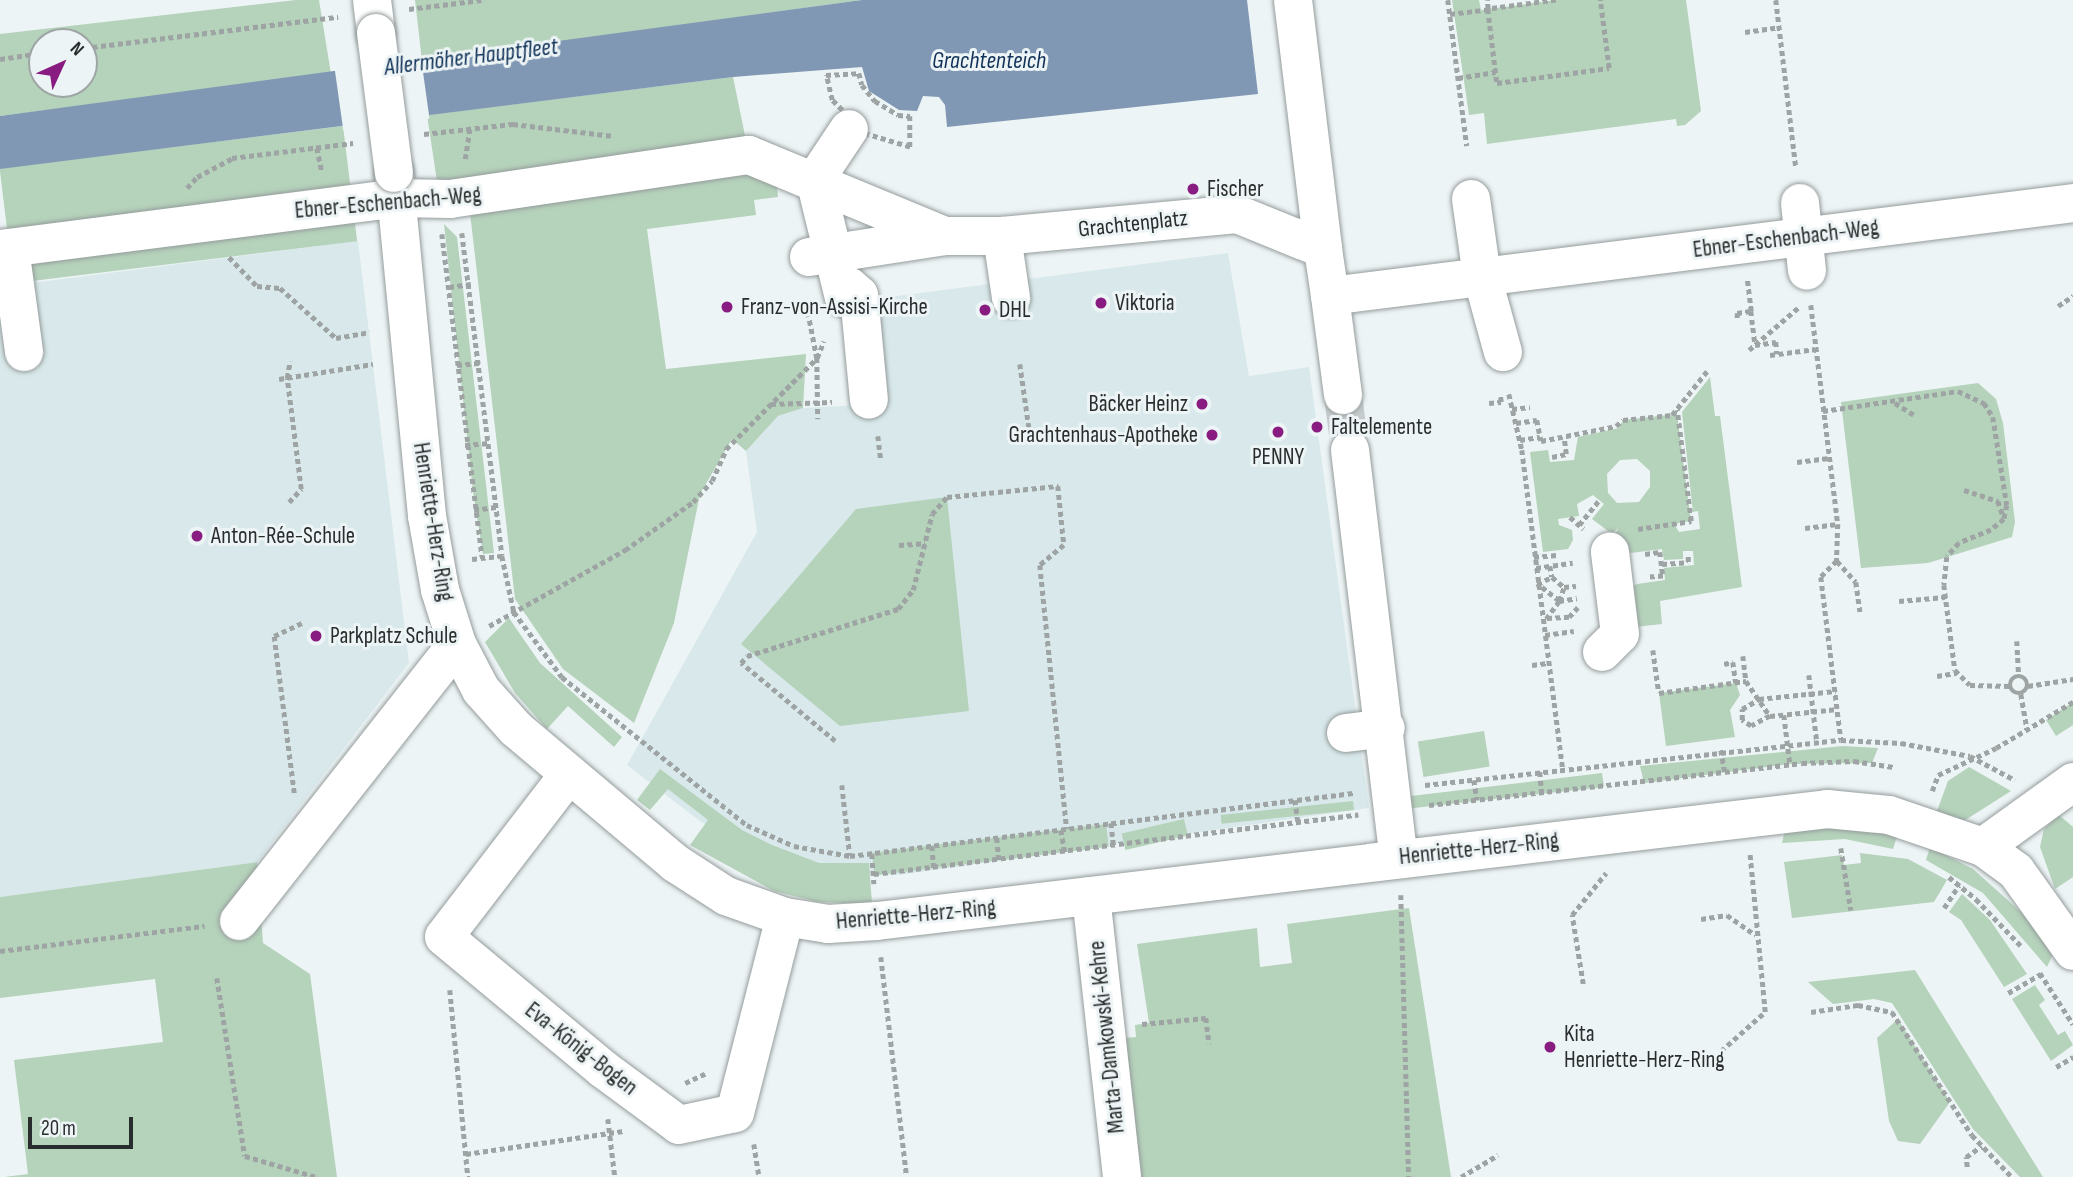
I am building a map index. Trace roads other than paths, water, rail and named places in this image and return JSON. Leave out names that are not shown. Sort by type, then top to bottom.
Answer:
[{"type":"street","points":[[1293,0],[1343,395]]},
{"type":"street","name":"Henriette-Herz-Ring","points":[[374,15],[395,186],[427,516],[440,590],[457,644],[481,690],[516,729],[675,863],[726,896],[785,917],[828,924],[877,921],[1091,896],[1396,825],[1857,810],[1919,824],[1983,847],[2032,890],[2073,951]]},
{"type":"street","points":[[849,129],[816,180],[820,255],[847,293],[859,295],[869,400]]},
{"type":"street","name":"Ebner-Eschenbach-Weg","points":[[5,248],[197,223],[395,186],[450,199],[749,155],[775,162]]},
{"type":"street","name":"Grachtenplatz","points":[[775,162],[945,236],[1002,236],[1237,214],[1323,248]]},
{"type":"street","points":[[1471,199],[1490,275],[1503,352]]},
{"type":"street","name":"Ebner-Eschenbach-Weg","points":[[1490,275],[1747,277],[1804,237],[2073,203]]},
{"type":"street","points":[[820,255],[945,236]]},
{"type":"street","points":[[1002,236],[1011,298]]},
{"type":"street","points":[[847,293],[872,247]]},
{"type":"street","points":[[5,248],[24,352]]},
{"type":"street","points":[[1330,296],[1490,275]]},
{"type":"street","points":[[1350,450],[1396,825]]},
{"type":"street","points":[[1611,643],[1622,541]]},
{"type":"street","points":[[239,921],[457,644]]},
{"type":"street","points":[[1346,733],[1386,728]]},
{"type":"street","name":"Eva-König-Bogen","points":[[569,774],[444,937],[603,1069],[679,1125],[735,1112],[785,917]]},
{"type":"street","points":[[1983,847],[2073,782]]},
{"type":"street","name":"Marta-Damkowski-Kehre","points":[[1091,896],[1122,1177]]},
{"type":"water","points":[[862,0],[1247,0],[1258,94],[947,127],[945,105],[939,97],[923,96],[917,111],[899,110],[869,91],[862,67],[733,77],[0,169],[0,116]]},
{"type":"tunnel","points":[[1343,395],[1350,450]]},
{"type":"place","name":"Fischer","points":[[1193,189]]},
{"type":"place","name":"Viktoria","points":[[1101,303]]},
{"type":"place","name":"Franz-von-Assisi-Kirche","points":[[727,307]]},
{"type":"place","name":"DHL","points":[[985,310]]},
{"type":"place","name":"Bäcker Heinz","points":[[1202,404]]},
{"type":"place","name":"Faltelemente","points":[[1317,427]]},
{"type":"place","name":"PENNY","points":[[1278,432]]},
{"type":"place","name":"Grachtenhaus-Apotheke","points":[[1212,435]]},
{"type":"place","name":"Anton-Rée-Schule","points":[[197,536]]},
{"type":"place","name":"Parkplatz Schule","points":[[316,636]]},
{"type":"place","name":"Kita Henriette-Herz-Ring","points":[[1550,1047]]},
{"type":"water label","name":"Allermöher Hauptfleet","points":[[471,57]]},
{"type":"water label","name":"Grachtenteich","points":[[989,61]]}]
